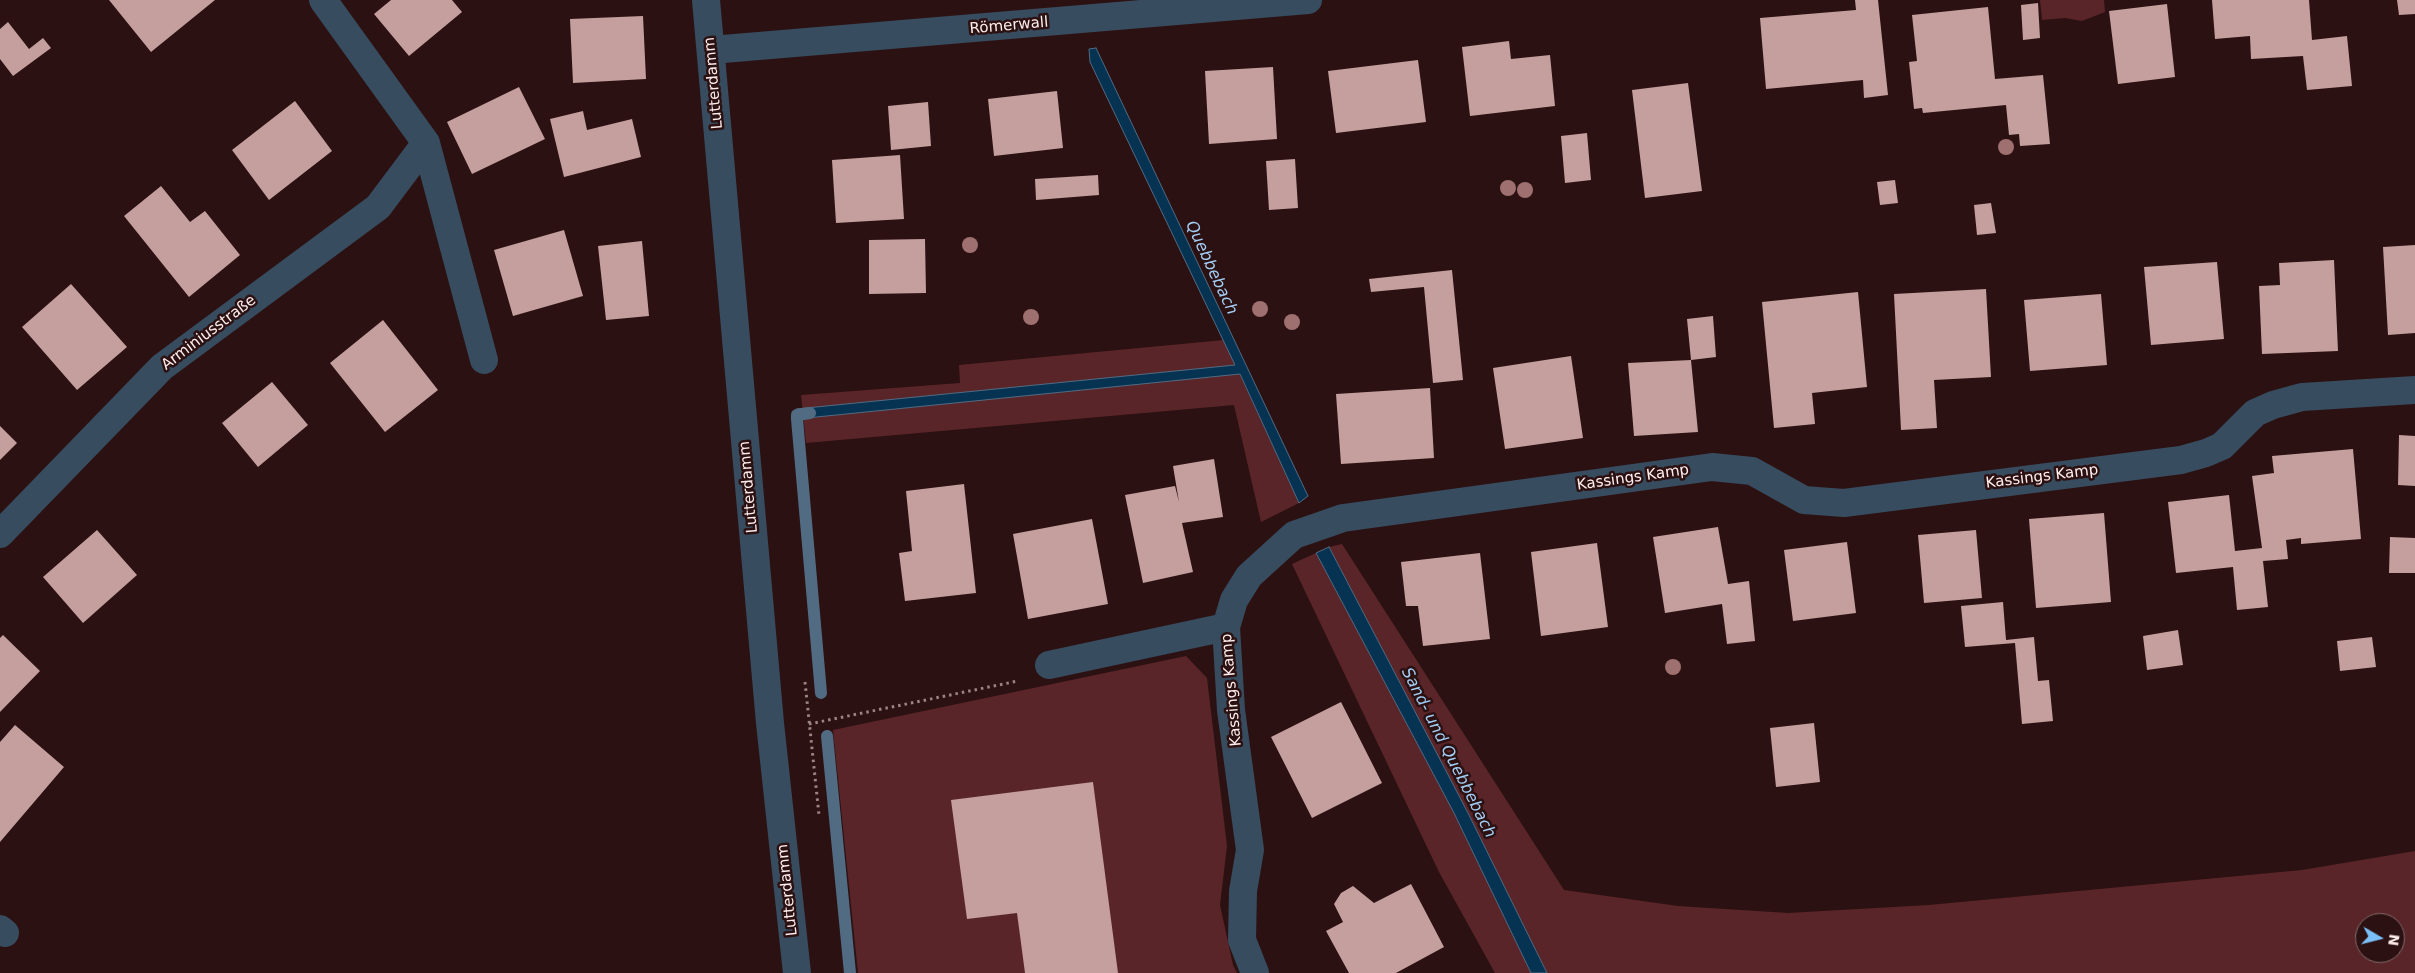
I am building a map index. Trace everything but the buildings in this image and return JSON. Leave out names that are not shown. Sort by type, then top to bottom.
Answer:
[{"type":"street","points":[[323,0],[426,143],[484,360]]},
{"type":"street","name":"Lutterdamm","points":[[706,0],[770,723],[797,973]]},
{"type":"street","name":"Römerwall","points":[[711,50],[1308,0]]},
{"type":"street","name":"Arminiusstraße","points":[[0,534],[162,367],[378,207],[426,143]]},
{"type":"street","name":"Kassings Kamp","points":[[1255,973],[1242,940],[1243,890],[1250,850],[1231,710],[1226,627],[1234,600],[1249,576],[1274,551],[1294,535],[1343,518],[1712,468],[1752,471],[1804,500],[1819,503],[1844,502],[2181,460],[2222,446],[2256,413],[2273,405],[2310,396],[2415,390]]},
{"type":"street","points":[[1049,665],[1226,627]]},
{"type":"path","points":[[809,724],[1030,679],[1049,665]]},
{"type":"shaded area","points":[[2040,0],[2104,0],[2105,12],[2082,21],[2065,18],[2042,20]]},
{"type":"shaded area","points":[[1224,340],[1299,503],[1261,522],[1234,405],[806,443],[801,395],[960,383],[959,365]]},
{"type":"shaded area","points":[[1342,544],[1564,890],[1678,906],[1788,913],[1929,905],[2302,870],[2415,851],[2415,973],[1547,973],[1468,813],[1329,547]]},
{"type":"shaded area","points":[[1316,553],[1454,813],[1531,973],[1495,973],[1439,872],[1292,564]]},
{"type":"shaded area","points":[[1186,656],[1207,678],[1227,846],[1220,905],[1233,965],[1237,973],[858,973],[833,730]]},
{"type":"water","points":[[1096,48],[1308,496],[1299,503],[1240,374],[797,419],[796,409],[1235,365],[1090,62],[1089,49]]},
{"type":"water","points":[[1329,547],[1468,813],[1547,973],[1531,973],[1454,813],[1316,553]]},
{"type":"waterway","points":[[810,413],[797,415],[797,419],[821,693]]},
{"type":"waterway","points":[[827,736],[850,973]]},
{"type":"water label","name":"Quebbebach","points":[[1211,268]]},
{"type":"water label","name":"Sand- und Quebbebach","points":[[1448,753]]}]
